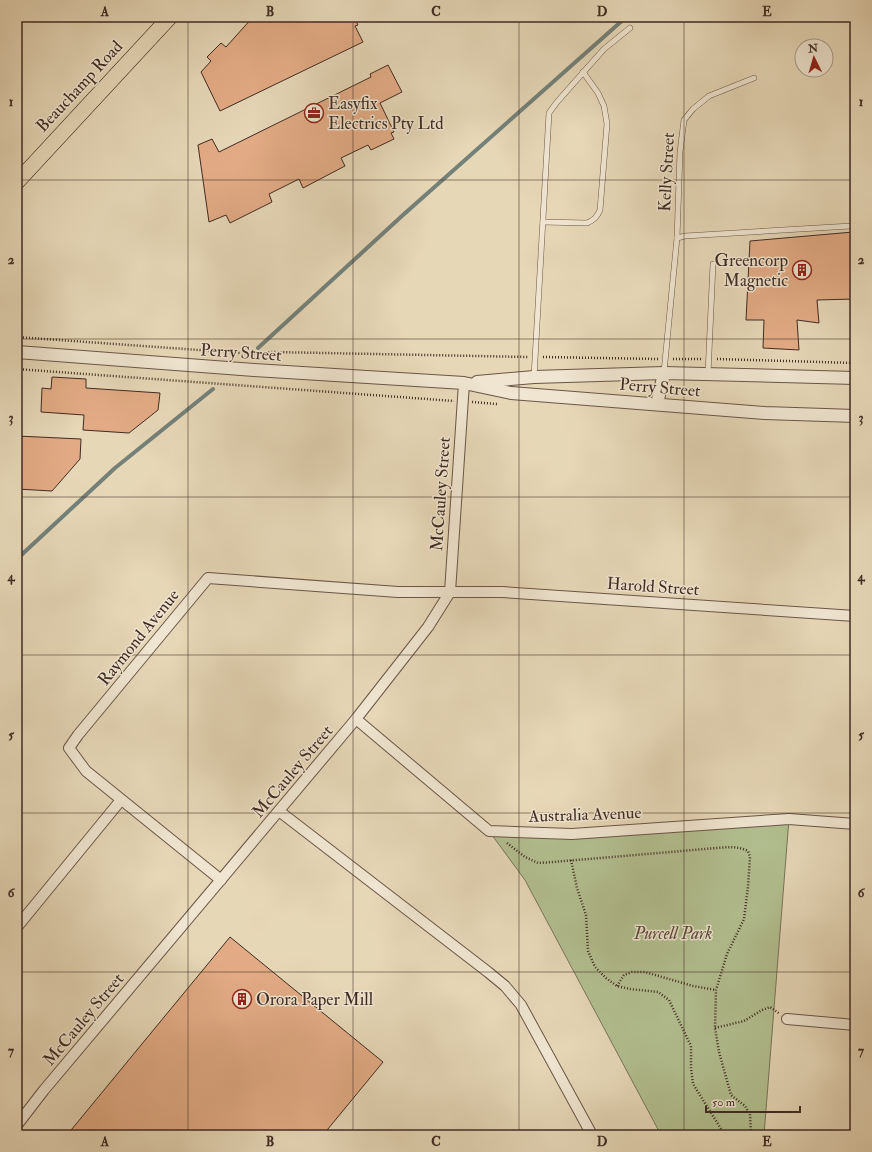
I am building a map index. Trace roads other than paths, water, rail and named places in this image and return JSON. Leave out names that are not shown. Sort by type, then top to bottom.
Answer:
[{"type":"main road","name":"Beauchamp Road","points":[[17,182],[170,17]]},
{"type":"street","name":"Perry Street","points":[[17,352],[254,370],[464,383],[534,377],[664,373],[855,378]]},
{"type":"street","points":[[657,404],[664,373]]},
{"type":"street","name":"Perry Street","points":[[464,383],[511,393],[764,413],[855,416]]},
{"type":"street","name":"McCauley Street","points":[[17,1125],[44,1090],[356,719],[428,627],[450,592],[464,383]]},
{"type":"street","name":"Raymond Avenue","points":[[221,880],[86,771],[69,748],[78,735],[208,578],[398,592],[450,592]]},
{"type":"street","name":"Harold Street","points":[[450,592],[502,592],[855,616]]},
{"type":"street","name":"Australia Avenue","points":[[356,719],[489,831],[572,834],[789,819],[855,824]]},
{"type":"street","points":[[17,927],[122,800]]},
{"type":"street","points":[[279,811],[505,986],[521,1005],[592,1135]]},
{"type":"street","points":[[787,1019],[855,1025]]},
{"type":"lane","points":[[534,377],[549,112],[604,49],[630,28]]},
{"type":"lane","points":[[543,222],[587,223],[594,220],[598,216],[600,210],[606,124],[604,106],[598,93],[584,72]]},
{"type":"lane","name":"Kelly Street","points":[[664,373],[677,238],[680,152],[684,120],[693,109],[709,96],[754,78]]},
{"type":"lane","points":[[677,238],[685,236],[850,226]]},
{"type":"lane","points":[[708,374],[713,264]]},
{"type":"waterway","points":[[258,348],[403,215],[624,19]]},
{"type":"waterway","points":[[17,559],[115,468],[213,389]]},
{"type":"place","name":"Easyfix Electrics Pty Ltd","points":[[314,113]]},
{"type":"place","name":"Greencorp Magnetic","points":[[802,270]]},
{"type":"place","name":"Orora Paper Mill","points":[[242,999]]},
{"type":"park label","name":"Purcell Park","points":[[673,933]]}]
